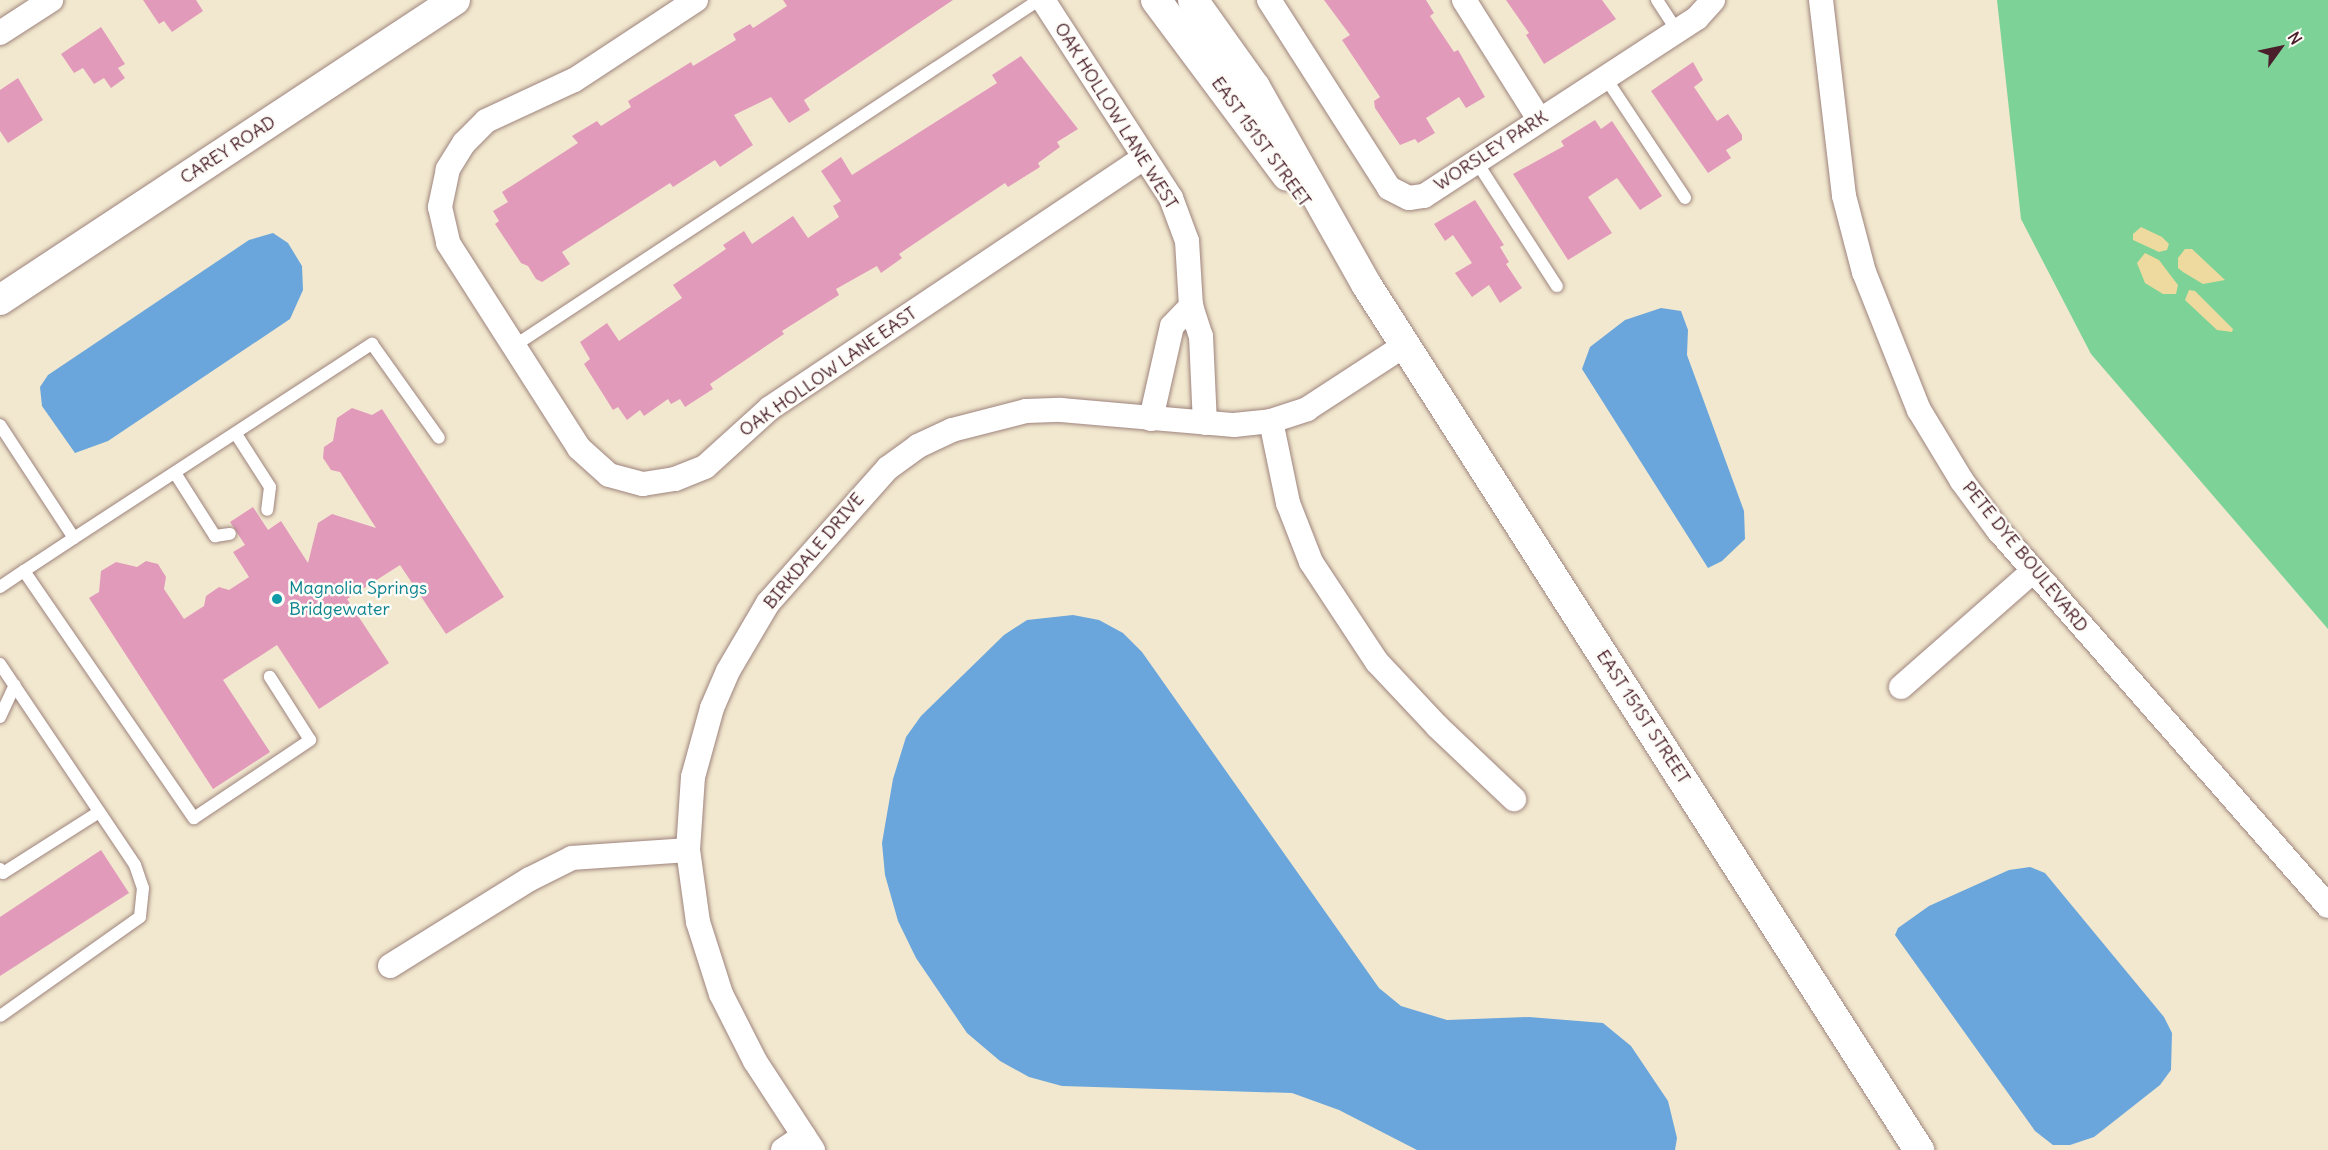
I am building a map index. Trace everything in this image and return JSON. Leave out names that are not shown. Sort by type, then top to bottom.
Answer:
[{"type":"street","points":[[0,33],[51,0]]},
{"type":"street","name":"CAREY ROAD","points":[[0,300],[455,0]]},
{"type":"street","points":[[514,346],[447,243],[440,207],[448,170],[464,143],[486,122],[574,80],[696,0]]},
{"type":"street","name":"OAK HOLLOW LANE WEST","points":[[1041,0],[1171,198],[1187,241],[1191,306],[1201,336],[1205,423]]},
{"type":"street","name":"EAST 151ST STREET","points":[[1156,0],[1366,284],[1919,1150]]},
{"type":"street","name":"EAST 151ST STREET","points":[[1193,0],[1255,87],[1366,284]]},
{"type":"street","name":"WORSLEY PARK","points":[[1269,0],[1396,195],[1424,196],[1697,18],[1713,0]]},
{"type":"street","points":[[1464,0],[1539,119]]},
{"type":"street","name":"PETE DYE BOULEVARD","points":[[1821,0],[1844,196],[1864,272],[1919,410],[1962,481],[2033,571],[2328,906]]},
{"type":"street","name":"OAK HOLLOW LANE EAST","points":[[514,346],[579,448],[609,476],[643,484],[675,479],[705,467],[770,408],[1144,158]]},
{"type":"street","points":[[1151,419],[1172,326],[1191,306]]},
{"type":"street","name":"BIRKDALE DRIVE","points":[[808,1143],[755,1061],[721,994],[698,922],[687,850],[693,777],[712,708],[728,671],[768,603],[888,468],[918,446],[992,417],[1061,410],[1234,425],[1271,421],[1307,409],[1406,345]]},
{"type":"street","points":[[1271,421],[1288,503],[1311,562],[1377,662],[1438,727],[1514,799]]},
{"type":"street","points":[[1901,687],[2033,571]]},
{"type":"street","points":[[390,966],[530,879],[572,858],[687,850]]},
{"type":"street","points":[[783,1150],[808,1143]]},
{"type":"lane","points":[[514,346],[1041,0]]},
{"type":"lane","points":[[1657,0],[1677,31]]},
{"type":"lane","points":[[1605,77],[1685,198]]},
{"type":"lane","points":[[1476,161],[1557,286]]},
{"type":"lane","points":[[0,587],[372,344],[439,438]]},
{"type":"lane","points":[[0,425],[74,538]]},
{"type":"lane","points":[[236,434],[270,487],[267,510]]},
{"type":"lane","points":[[175,473],[215,536],[230,534]]},
{"type":"lane","points":[[24,571],[194,818],[310,740],[270,676]]},
{"type":"lane","points":[[0,664],[135,865],[143,888],[140,917],[0,1016]]},
{"type":"lane","points":[[0,717],[15,686]]},
{"type":"lane","points":[[0,869],[3,873],[99,812]]},
{"type":"green space","points":[[1997,0],[2328,0],[2328,629],[2091,354],[2021,219]]},
{"type":"sand","points":[[2141,227],[2162,237],[2169,244],[2167,250],[2159,252],[2133,240],[2133,234]]},
{"type":"sand","points":[[2185,249],[2192,249],[2225,280],[2203,284],[2183,272],[2178,268],[2178,258]]},
{"type":"sand","points":[[2145,253],[2159,260],[2178,285],[2176,294],[2163,294],[2145,283],[2137,263]]},
{"type":"sand","points":[[2189,290],[2195,291],[2233,329],[2232,332],[2217,330],[2185,300]]},
{"type":"water","points":[[273,233],[288,243],[302,266],[303,290],[290,319],[108,441],[75,453],[42,406],[40,387],[48,375],[249,240]]},
{"type":"water","points":[[1661,308],[1681,311],[1688,330],[1687,355],[1744,511],[1745,539],[1722,561],[1708,568],[1582,369],[1590,347],[1625,320]]},
{"type":"water","points":[[1073,615],[1099,620],[1123,633],[1142,652],[1379,988],[1401,1006],[1447,1020],[1529,1017],[1603,1023],[1631,1046],[1668,1101],[1677,1138],[1675,1150],[1417,1150],[1339,1110],[1292,1093],[1062,1086],[1029,1077],[1000,1061],[967,1033],[916,958],[898,921],[885,875],[882,843],[893,779],[906,737],[921,716],[1004,635],[1027,620]]},
{"type":"water","points":[[2030,867],[2045,873],[2164,1017],[2172,1033],[2171,1070],[2160,1085],[2094,1137],[2070,1145],[2053,1145],[2035,1131],[1895,935],[1898,928],[1929,906],[2009,870]]},
{"type":"building","points":[[143,0],[196,0],[203,11],[172,32],[164,21],[159,24]]},
{"type":"building","points":[[783,0],[953,0],[804,100],[810,110],[789,123],[771,97],[734,115],[753,145],[720,167],[715,160],[673,187],[670,183],[562,252],[570,264],[542,282],[536,279],[528,266],[521,263],[495,224],[499,221],[493,211],[508,202],[502,192],[578,143],[572,136],[597,121],[601,126],[631,107],[628,101],[691,62],[693,66],[736,40],[733,34],[750,24],[753,28],[787,6]]},
{"type":"building","points":[[1324,0],[1426,0],[1434,13],[1430,16],[1454,52],[1458,50],[1485,97],[1466,108],[1459,97],[1426,118],[1435,133],[1418,143],[1415,139],[1400,145],[1375,108],[1374,101],[1380,97],[1342,40],[1350,35]]},
{"type":"building","points":[[1506,0],[1602,0],[1616,19],[1544,64],[1526,35],[1529,33]]},
{"type":"building","points":[[101,27],[125,64],[118,68],[125,78],[111,88],[104,78],[94,84],[83,68],[74,73],[61,54]]},
{"type":"building","points":[[1021,56],[1078,129],[1057,142],[1060,147],[1038,163],[1040,167],[1008,187],[1005,183],[899,254],[902,258],[881,273],[877,266],[836,289],[839,295],[782,331],[784,334],[710,384],[713,389],[685,407],[680,399],[671,404],[668,399],[644,416],[640,410],[627,420],[618,407],[613,410],[584,364],[590,359],[580,342],[607,323],[619,341],[682,298],[673,285],[726,249],[723,245],[744,231],[752,244],[793,216],[808,238],[839,217],[833,206],[841,201],[821,171],[841,157],[852,175],[997,83],[992,75]]},
{"type":"building","points":[[1693,62],[1703,80],[1694,87],[1717,121],[1728,114],[1742,135],[1742,140],[1726,150],[1731,158],[1708,173],[1651,91]]},
{"type":"building","points":[[18,78],[43,120],[8,143],[0,131],[0,90]]},
{"type":"building","points":[[1595,120],[1601,129],[1612,121],[1662,196],[1640,210],[1617,178],[1588,197],[1612,233],[1568,260],[1513,174],[1564,146],[1561,141]]},
{"type":"building","points":[[1475,200],[1504,245],[1500,247],[1509,262],[1506,264],[1522,288],[1500,303],[1489,285],[1472,297],[1455,273],[1472,263],[1453,235],[1445,241],[1434,224]]},
{"type":"building","name":"Magnolia Springs Bridgewater","points":[[352,408],[372,415],[382,409],[504,597],[446,634],[400,565],[347,599],[389,663],[319,709],[277,645],[223,680],[270,752],[213,789],[89,598],[99,592],[101,571],[116,562],[137,567],[146,561],[158,564],[166,577],[164,589],[184,619],[204,606],[206,596],[219,587],[229,590],[249,577],[233,552],[245,545],[230,522],[253,507],[268,530],[281,521],[308,563],[318,523],[332,514],[376,528],[340,472],[331,470],[323,458],[324,447],[333,441],[337,418]]},
{"type":"building","points":[[101,850],[129,893],[0,976],[0,917]]},
{"type":"place","name":"Magnolia Springs Bridgewater","points":[[277,599]]}]
